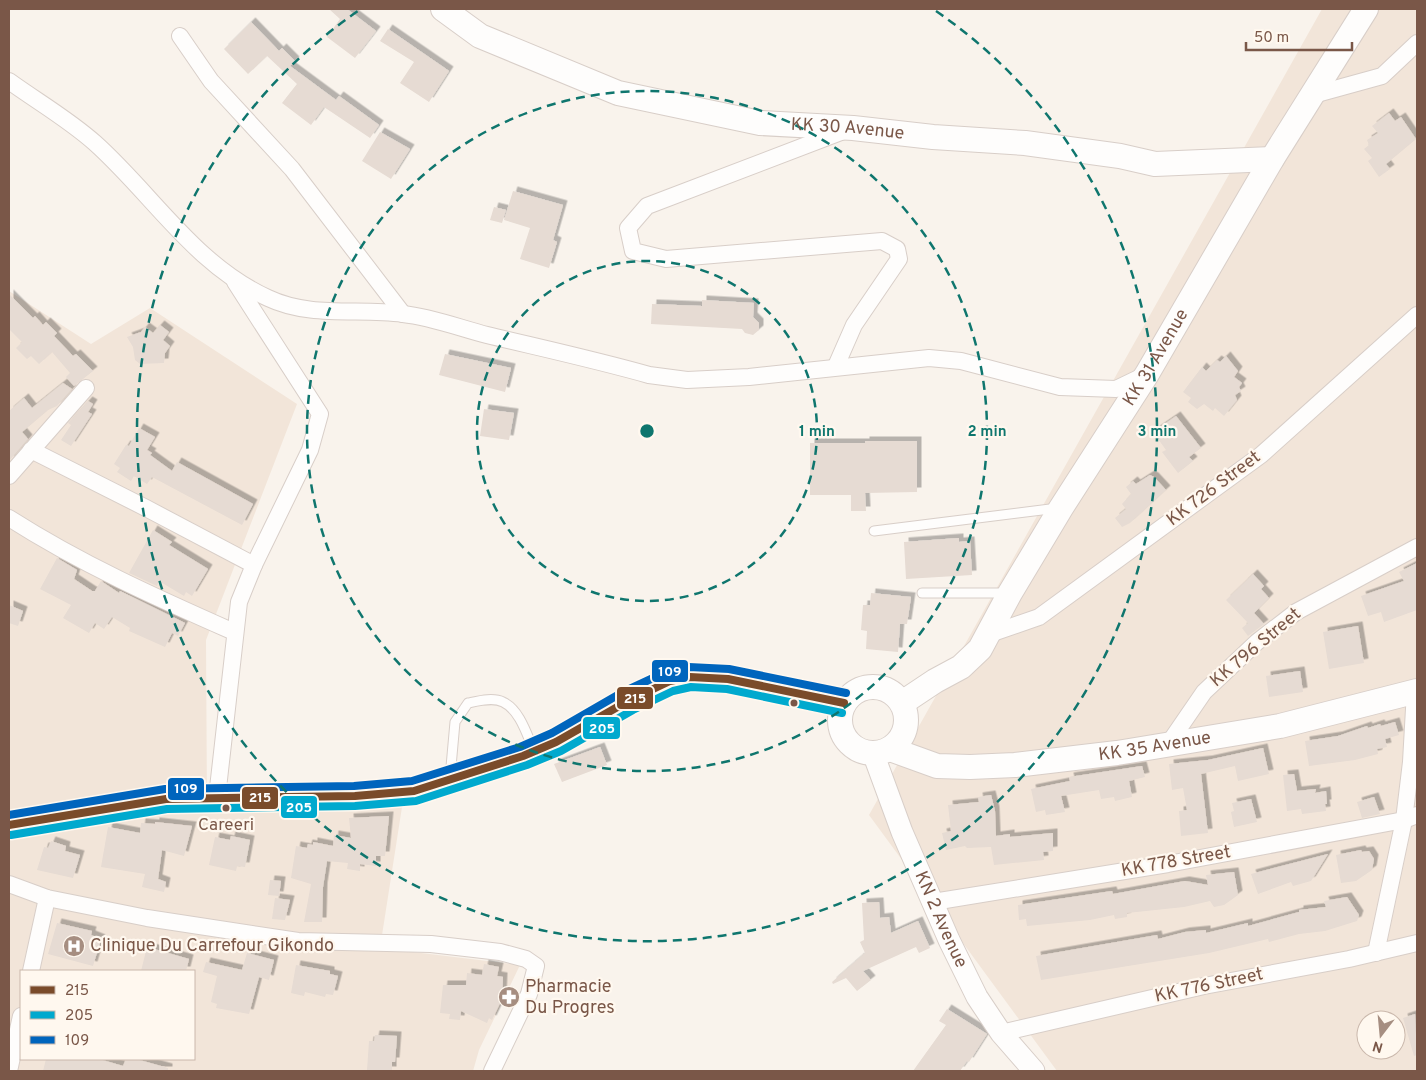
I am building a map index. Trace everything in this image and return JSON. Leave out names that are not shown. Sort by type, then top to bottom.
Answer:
[{"type":"main road","name":"KK 30 Avenue","points":[[443,9],[480,36],[618,93],[760,123],[852,128],[933,137],[1025,143],[1120,156],[1155,164],[1272,159]]},
{"type":"main road","name":"KK 31 Avenue","points":[[902,703],[970,661],[990,634],[1010,593],[1061,508],[1147,374],[1272,159],[1366,9]]},
{"type":"main road","points":[[9,826],[166,799],[355,796],[414,791],[556,742],[628,700],[670,681],[690,677],[728,679],[844,703]]},
{"type":"main road","points":[[873,686],[890,691],[902,703],[907,720],[906,729],[902,737],[881,751],[856,749],[844,736],[839,720],[844,703],[856,691],[873,686]]},
{"type":"main road","name":"KK 35 Avenue","points":[[881,751],[926,764],[970,767],[1014,765],[1117,753],[1280,726],[1416,691]]},
{"type":"street","points":[[180,36],[211,81],[292,169],[403,314]]},
{"type":"street","points":[[1313,95],[1382,76],[1417,43]]},
{"type":"street","points":[[9,81],[60,114],[95,143],[153,202],[187,242],[232,278],[269,299],[302,308],[340,312],[403,314],[649,375],[686,380],[749,377],[836,366],[929,358],[961,361],[1060,387],[1112,390],[1147,374]]},
{"type":"street","points":[[836,366],[854,325],[899,259],[897,249],[882,241],[666,259],[633,251],[628,228],[647,206],[852,128]]},
{"type":"street","points":[[217,797],[234,632],[239,602],[254,565],[310,450],[320,414],[232,278]]},
{"type":"street","name":"KK 726 Street","points":[[990,634],[1039,617],[1261,455],[1417,315]]},
{"type":"street","points":[[9,476],[86,388]]},
{"type":"street","points":[[31,450],[254,565]]},
{"type":"street","points":[[9,518],[50,544],[140,591],[234,632]]},
{"type":"street","name":"KK 796 Street","points":[[1169,743],[1204,692],[1257,642],[1296,612],[1417,547]]},
{"type":"street","points":[[1376,953],[1411,818],[1411,762],[1416,691]]},
{"type":"street","name":"KN 2 Avenue","points":[[881,751],[902,832],[949,940],[977,997],[1002,1033],[1034,1071]]},
{"type":"street","name":"KK 778 Street","points":[[933,902],[1168,864],[1411,818]]},
{"type":"street","points":[[9,884],[47,898],[147,918],[298,941],[431,944],[500,952],[526,959],[536,966],[529,994],[492,1071]]},
{"type":"street","points":[[31,970],[47,898]]},
{"type":"street","name":"KK 776 Street","points":[[1002,1033],[1204,986],[1376,953],[1417,942]]},
{"type":"street","points":[[9,1071],[20,1021]]},
{"type":"lane","points":[[874,531],[1061,508]]},
{"type":"lane","points":[[922,593],[1010,593]]},
{"type":"lane","points":[[450,780],[455,722],[468,703],[490,700],[503,702],[520,718],[534,751]]},
{"type":"shaded area","points":[[1322,9],[1417,9],[1417,1071],[1057,1071],[869,815]]},
{"type":"shaded area","points":[[9,291],[91,344],[150,308],[297,404],[206,640],[207,808],[402,807],[380,948],[520,965],[479,1050],[473,1071],[9,1071]]},
{"type":"building","points":[[329,9],[347,9],[376,31],[355,58],[327,37],[340,19]]},
{"type":"building","points":[[251,22],[279,51],[282,48],[295,61],[290,66],[336,100],[339,96],[379,125],[370,138],[324,107],[311,125],[282,103],[297,84],[267,56],[248,74],[224,49]]},
{"type":"building","points":[[388,29],[449,71],[429,102],[400,83],[414,62],[380,41]]},
{"type":"building","points":[[1389,113],[1395,121],[1401,117],[1416,139],[1386,164],[1390,169],[1379,177],[1368,161],[1372,158],[1364,149],[1369,145],[1367,140],[1378,133],[1372,126]]},
{"type":"building","points":[[380,132],[410,149],[391,179],[362,161]]},
{"type":"building","points":[[513,191],[563,205],[553,240],[557,242],[549,268],[520,259],[530,228],[504,220]]},
{"type":"building","points":[[494,207],[506,210],[502,223],[490,220]]},
{"type":"building","points":[[9,294],[33,318],[35,316],[43,325],[46,322],[57,333],[54,336],[73,356],[76,354],[93,371],[74,386],[66,377],[70,373],[52,352],[39,364],[31,356],[27,359],[16,348],[22,342],[9,329]]},
{"type":"building","points":[[702,300],[754,303],[753,317],[759,323],[759,330],[753,335],[745,333],[742,329],[651,324],[652,304],[702,306]]},
{"type":"building","points":[[160,325],[169,332],[163,340],[170,346],[165,353],[164,363],[140,364],[135,360],[133,347],[127,337],[141,332],[145,327],[153,333]]},
{"type":"building","points":[[445,354],[511,368],[505,392],[439,375]]},
{"type":"building","points":[[1226,356],[1238,371],[1234,377],[1242,383],[1239,387],[1241,391],[1235,395],[1237,400],[1224,416],[1215,408],[1213,411],[1204,404],[1197,409],[1188,402],[1191,398],[1183,392],[1202,367],[1206,371],[1217,360],[1220,362]]},
{"type":"building","points":[[63,383],[72,389],[57,406],[48,410],[22,432],[28,439],[9,461],[9,411],[24,398],[32,408]]},
{"type":"building","points":[[88,401],[93,404],[88,412],[92,414],[71,446],[61,440],[71,425],[68,423]]},
{"type":"building","points":[[484,409],[514,413],[509,440],[480,436]]},
{"type":"building","points":[[1176,416],[1201,448],[1189,457],[1193,461],[1178,473],[1162,452],[1166,450],[1153,432]]},
{"type":"building","points":[[139,428],[155,437],[147,450],[152,453],[150,455],[172,471],[177,462],[253,504],[242,525],[152,477],[147,484],[134,476],[131,481],[117,472],[120,468],[114,464],[126,445],[129,446]]},
{"type":"building","points":[[865,441],[917,441],[917,492],[865,493],[866,511],[851,511],[851,495],[810,495],[810,443],[865,443]]},
{"type":"building","points":[[1150,475],[1166,490],[1130,523],[1122,527],[1115,518],[1126,509],[1122,504],[1131,494],[1126,487],[1133,481],[1136,484]]},
{"type":"building","points":[[153,530],[172,542],[169,545],[208,569],[192,596],[186,592],[184,596],[159,581],[157,586],[129,573]]},
{"type":"building","points":[[959,538],[959,542],[970,541],[972,575],[906,579],[904,542]]},
{"type":"building","points":[[57,558],[77,570],[74,579],[92,591],[95,591],[101,581],[119,593],[120,591],[185,623],[178,636],[172,633],[165,647],[129,631],[130,628],[112,617],[104,629],[95,623],[89,633],[63,618],[71,605],[40,589]]},
{"type":"building","points":[[1417,563],[1417,610],[1384,622],[1381,612],[1368,616],[1361,596],[1404,581],[1399,572]]},
{"type":"building","points":[[1253,574],[1264,586],[1261,589],[1269,598],[1254,613],[1264,624],[1248,636],[1242,628],[1248,623],[1226,600]]},
{"type":"building","points":[[871,593],[911,597],[907,624],[900,624],[898,652],[866,649],[867,631],[861,630],[863,605],[870,605]]},
{"type":"building","points":[[9,605],[23,611],[18,626],[9,623]]},
{"type":"building","points":[[1358,626],[1364,663],[1329,669],[1323,632]]},
{"type":"building","points":[[1300,671],[1303,692],[1269,697],[1266,676]]},
{"type":"building","points":[[1395,722],[1399,735],[1385,739],[1387,747],[1377,749],[1378,754],[1355,760],[1309,766],[1305,741],[1338,736],[1367,726],[1368,728]]},
{"type":"building","points":[[600,747],[607,765],[562,782],[554,764]]},
{"type":"building","points":[[1263,748],[1269,774],[1238,781],[1235,766],[1201,774],[1208,833],[1181,836],[1179,811],[1187,810],[1183,788],[1172,790],[1169,764],[1208,760]]},
{"type":"building","points":[[1142,766],[1145,777],[1129,781],[1132,797],[1115,801],[1114,797],[1101,799],[1099,790],[1061,796],[1065,812],[1046,815],[1045,810],[1036,812],[1031,789],[1070,781],[1069,777]]},
{"type":"building","points":[[1294,774],[1297,791],[1316,789],[1315,793],[1326,791],[1326,811],[1302,814],[1301,809],[1287,811],[1283,775]]},
{"type":"building","points":[[991,795],[995,811],[996,836],[1010,834],[1010,837],[1053,833],[1053,851],[1043,852],[1044,860],[994,865],[991,847],[967,848],[965,846],[946,850],[942,833],[951,831],[948,805],[979,802],[978,797]]},
{"type":"building","points":[[1374,797],[1380,814],[1362,818],[1357,802]]},
{"type":"building","points":[[1251,799],[1257,822],[1234,827],[1231,812],[1234,811],[1232,803]]},
{"type":"building","points":[[389,816],[385,856],[376,856],[376,866],[360,864],[360,871],[347,869],[348,863],[327,861],[323,887],[322,922],[304,922],[311,884],[291,878],[296,846],[307,848],[308,844],[313,845],[313,842],[333,846],[334,835],[351,838],[349,818]]},
{"type":"building","points":[[155,822],[192,826],[184,856],[162,850],[158,879],[166,882],[164,892],[142,887],[145,874],[101,867],[108,827],[140,833],[141,823],[155,824]]},
{"type":"building","points":[[231,836],[250,840],[245,867],[237,866],[236,871],[209,865],[215,837],[230,840]]},
{"type":"building","points":[[51,841],[66,846],[65,851],[80,855],[73,878],[37,870],[44,847],[48,848]]},
{"type":"building","points":[[1361,850],[1362,852],[1369,851],[1374,859],[1372,870],[1356,881],[1341,883],[1336,855]]},
{"type":"building","points":[[1328,854],[1311,881],[1293,886],[1291,882],[1258,894],[1251,874]]},
{"type":"building","points":[[1234,872],[1238,895],[1224,905],[1214,907],[1210,901],[1184,907],[1127,913],[1127,917],[1115,919],[1114,915],[1090,920],[1027,926],[1026,919],[1019,920],[1018,905],[1112,891],[1113,894],[1185,881],[1208,885],[1206,875]]},
{"type":"building","points":[[270,880],[281,881],[279,896],[268,895]]},
{"type":"building","points":[[1347,897],[1359,915],[1357,921],[1325,931],[1299,934],[1269,942],[1268,939],[1209,953],[1041,980],[1036,956],[1157,935],[1158,939],[1185,932],[1206,930],[1206,933],[1248,923],[1248,926],[1299,912],[1299,910],[1326,907],[1324,901]]},
{"type":"building","points":[[275,898],[290,900],[285,920],[272,919]]},
{"type":"building","points":[[879,902],[880,918],[889,917],[891,933],[918,921],[930,948],[919,953],[916,947],[863,971],[871,980],[857,991],[846,978],[833,984],[832,982],[865,953],[860,942],[864,940],[862,903]]},
{"type":"building","points":[[57,923],[92,931],[91,935],[101,939],[93,966],[48,954]]},
{"type":"building","points":[[147,947],[189,959],[186,970],[141,970]]},
{"type":"building","points":[[247,953],[274,960],[269,980],[259,977],[249,1014],[216,1008],[217,1004],[211,1002],[217,976],[203,972],[206,962],[242,970]]},
{"type":"building","points":[[484,964],[499,967],[497,976],[503,977],[502,999],[492,1020],[489,1018],[487,1023],[461,1011],[460,1020],[449,1019],[450,1014],[440,1013],[443,985],[466,985],[467,973],[482,975]]},
{"type":"building","points":[[296,965],[330,971],[330,974],[338,976],[333,995],[326,994],[325,997],[305,992],[304,996],[291,993]]},
{"type":"building","points":[[947,1009],[987,1034],[969,1062],[967,1061],[960,1071],[913,1071],[946,1025],[939,1021]]},
{"type":"building","points":[[1415,1014],[1417,1055],[1414,1056],[1406,1028],[1406,1017]]},
{"type":"building","points":[[375,1035],[397,1036],[395,1062],[392,1062],[392,1071],[367,1070],[369,1041],[374,1041]]},
{"type":"building","points":[[46,1060],[102,1060],[123,1066],[126,1060],[140,1060],[168,1068],[168,1071],[43,1071]]},
{"type":"transit line","name":"109","points":[[9,815],[165,789],[354,786],[412,781],[520,747],[552,733],[623,692],[666,672],[689,667],[729,669],[846,693]]},
{"type":"transit line","name":"215","points":[[9,825],[166,799],[355,796],[414,791],[523,756],[556,742],[628,701],[670,681],[690,677],[728,679],[844,703]]},
{"type":"transit line","name":"205","points":[[11,835],[167,809],[355,806],[416,801],[527,765],[561,751],[633,710],[673,691],[691,687],[727,689],[842,713]]},
{"type":"place","name":"Careeri","points":[[226,808]]},
{"type":"place","name":"Clinique Du Carrefour Gikondo","points":[[74,946]]},
{"type":"place","name":"Pharmacie Du Progres","points":[[509,997]]}]
